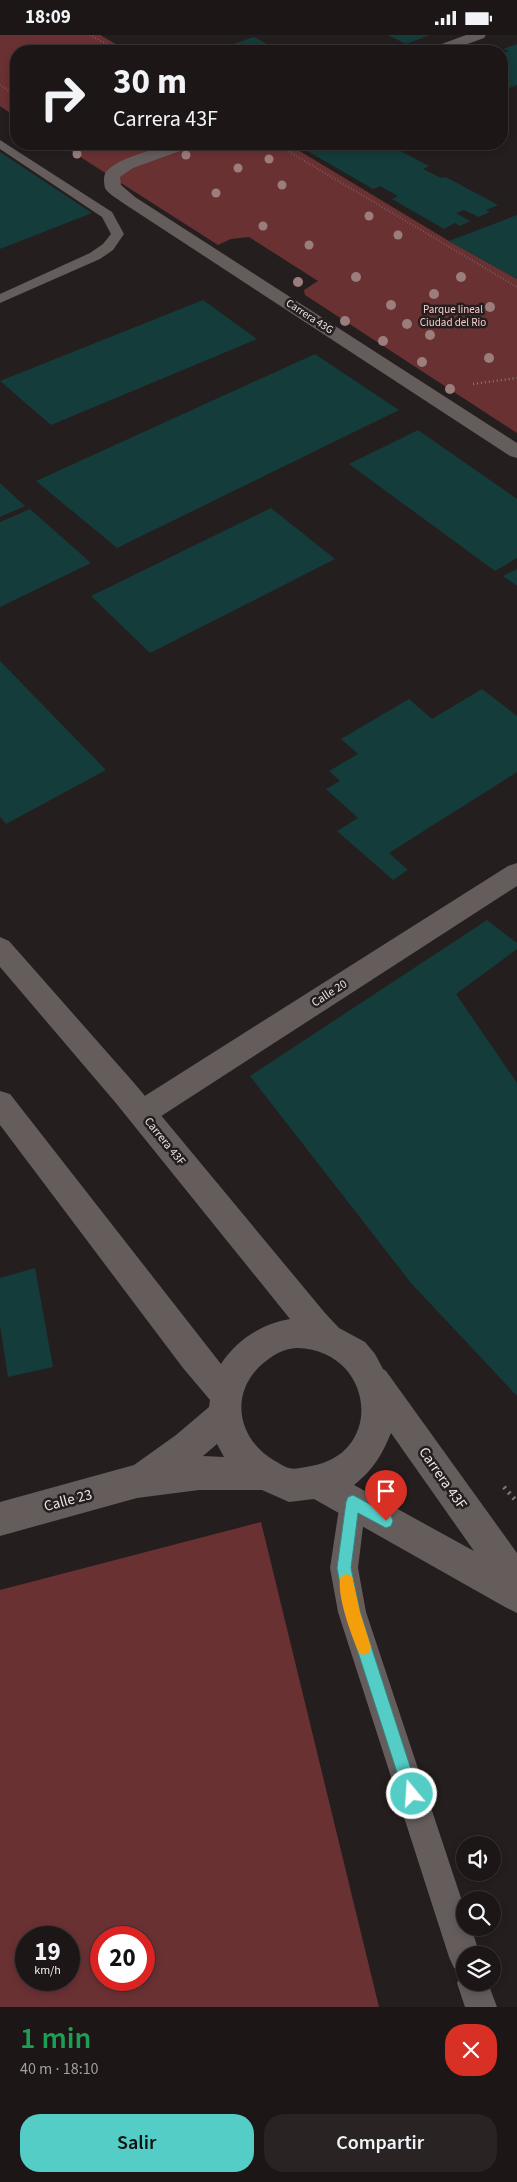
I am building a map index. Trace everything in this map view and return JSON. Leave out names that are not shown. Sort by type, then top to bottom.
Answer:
[{"type":"street","points":[[452,45],[479,35]]},
{"type":"street","name":"Carrera 43G","points":[[168,150],[127,165],[112,175],[113,187],[128,200],[255,279],[517,452]]},
{"type":"street","name":"Calle 20","points":[[142,1113],[517,873]]},
{"type":"street","name":"Carrera 43F","points":[[0,948],[142,1113],[256,1254],[327,1337]]},
{"type":"street","points":[[0,1103],[194,1357],[225,1404]]},
{"type":"street","points":[[300,1333],[327,1337],[351,1351],[368,1373],[377,1394],[378,1417],[372,1441],[359,1460],[341,1475],[318,1483],[289,1485],[261,1474],[243,1459],[230,1438],[225,1404],[235,1369],[252,1349],[275,1337],[300,1333]]},
{"type":"street","name":"Carrera 43F","points":[[368,1373],[517,1583]]},
{"type":"street","name":"Calle 23","points":[[137,1481],[169,1463],[198,1440],[225,1404]]},
{"type":"street","name":"Calle 23","points":[[0,1519],[137,1481],[199,1473],[261,1474]]},
{"type":"street","points":[[318,1483],[517,1595]]},
{"type":"lane","points":[[0,144],[106,215],[118,234],[108,247],[95,256],[0,299]]},
{"type":"lane","points":[[353,1502],[344,1568],[352,1612],[461,1946]]},
{"type":"lane","points":[[476,1991],[481,2007]]},
{"type":"path","points":[[90,35],[108,45]]},
{"type":"path","points":[[286,150],[517,287]]},
{"type":"path","points":[[470,385],[517,378]]},
{"type":"green space","points":[[0,35],[100,35],[118,45],[10,45],[10,113],[0,106]]},
{"type":"green space","name":"Parque lineal Ciudad del Rio","points":[[69,150],[298,150],[449,241],[517,279],[517,433],[305,295],[304,290],[318,281],[249,237],[231,239],[218,245]]},
{"type":"green space","points":[[261,1522],[379,2007],[0,2007],[0,1590]]},
{"type":"building","points":[[388,35],[430,35],[406,44]]},
{"type":"building","points":[[254,37],[269,45],[231,45]]},
{"type":"building","points":[[517,44],[517,85],[508,88],[509,51],[508,47]]},
{"type":"building","points":[[305,150],[398,150],[429,166],[423,169],[441,178],[446,177],[498,205],[486,210],[490,212],[479,217],[464,210],[456,213],[470,221],[460,226],[455,223],[444,229],[392,199],[398,196],[380,186],[373,189]]},
{"type":"building","points":[[0,152],[92,213],[0,249]]},
{"type":"building","points":[[517,215],[517,279],[449,241]]},
{"type":"building","points":[[203,300],[257,339],[51,425],[0,381]]},
{"type":"building","points":[[315,354],[399,410],[117,548],[36,481]]},
{"type":"building","points":[[418,430],[517,499],[517,558],[495,571],[349,464]]},
{"type":"building","points":[[0,483],[25,506],[0,517]]},
{"type":"building","points":[[271,508],[335,559],[150,653],[91,596]]},
{"type":"building","points":[[30,509],[91,563],[0,607],[0,522]]},
{"type":"building","points":[[517,569],[517,586],[503,576]]},
{"type":"building","points":[[0,661],[106,770],[6,824],[0,817]]},
{"type":"building","points":[[482,689],[517,716],[517,772],[389,853],[408,870],[393,880],[337,831],[358,818],[326,789],[340,781],[329,771],[358,754],[341,739],[409,699],[432,719]]},
{"type":"building","points":[[487,920],[517,943],[517,949],[456,994],[517,1083],[517,1396],[411,1283],[250,1076]]},
{"type":"building","points":[[35,1268],[53,1367],[8,1377],[0,1325],[0,1278]]},
{"type":"slow traffic","points":[[346,1582],[352,1612],[364,1647]]},
{"type":"route","points":[[386,1521],[353,1502],[344,1568],[352,1612],[412,1794]]}]
